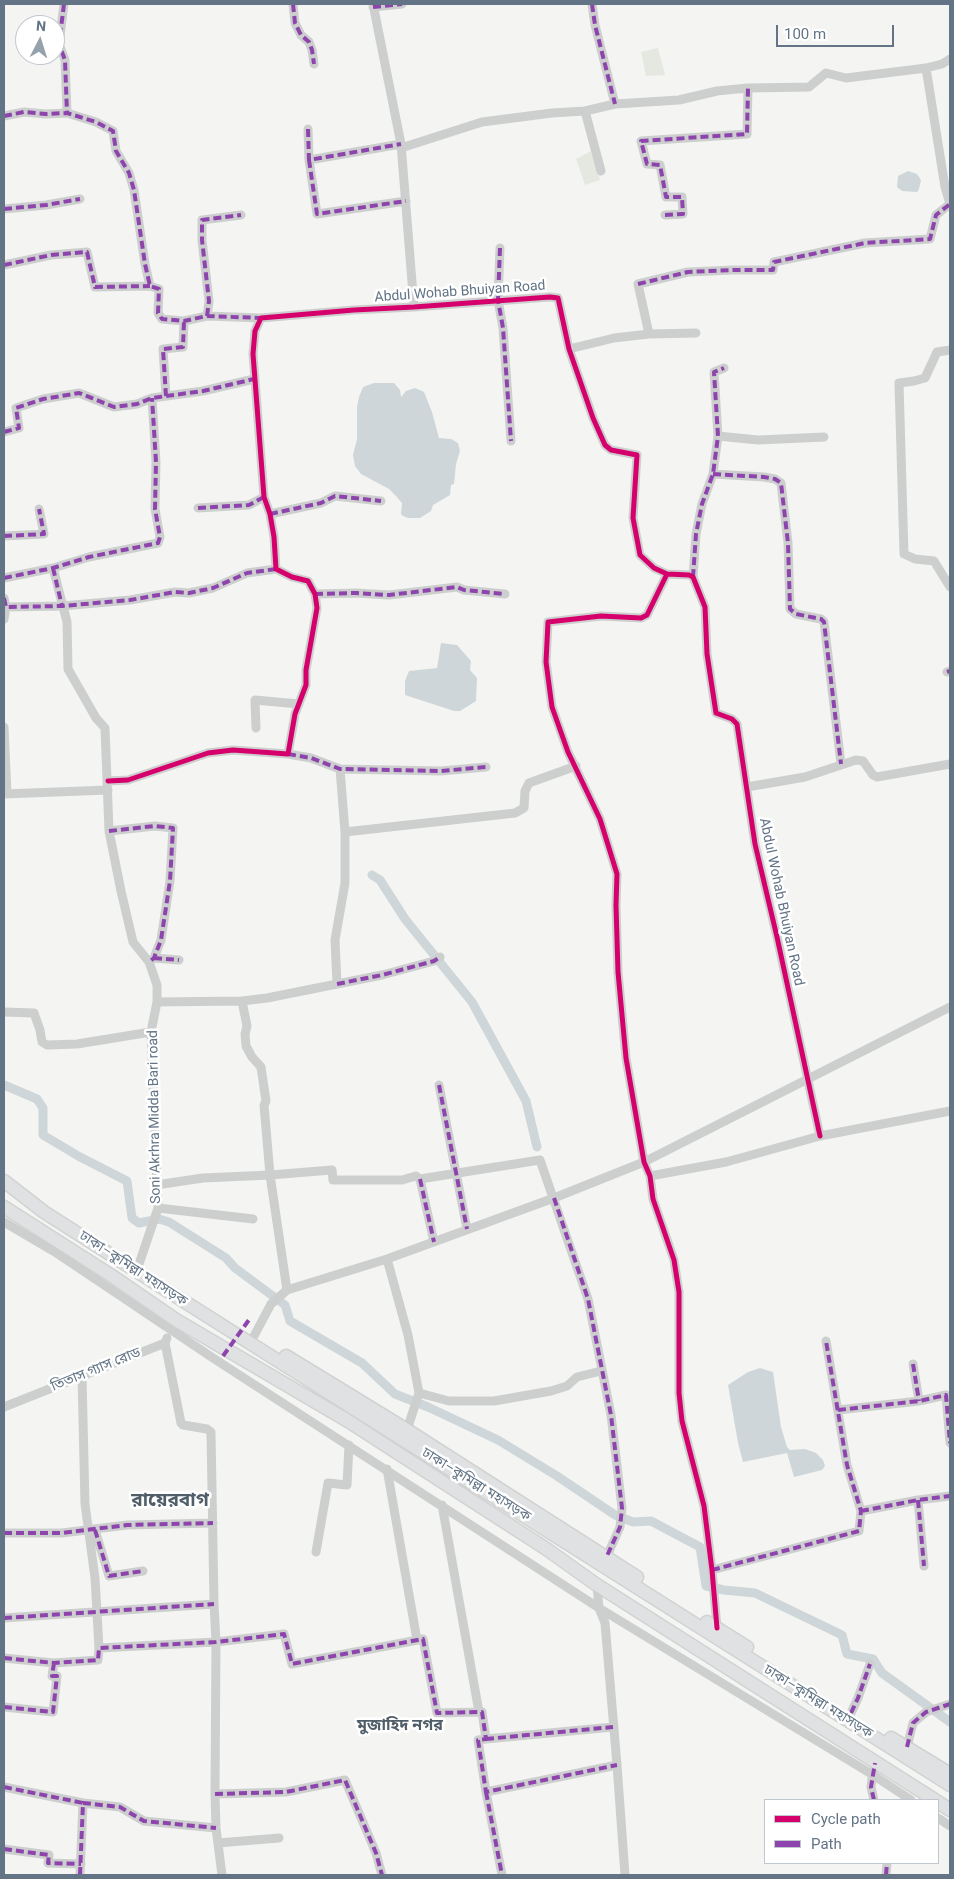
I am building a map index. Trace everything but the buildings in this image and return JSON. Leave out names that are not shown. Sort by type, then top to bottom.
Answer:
[{"type":"highway","name":"ঢাকা–কুমিল্লা মহাসড়ক","points":[[4,1181],[44,1212],[166,1290],[950,1785]]},
{"type":"highway","name":"ঢাকা–কুমিল্লা মহাসড়ক","points":[[4,1207],[112,1276],[173,1325],[348,1421],[545,1548],[874,1769],[932,1799]]},
{"type":"highway","points":[[137,1270],[186,1294],[254,1336],[410,1424],[717,1628],[950,1774]]},
{"type":"highway","points":[[939,1803],[950,1810]]},
{"type":"street","points":[[64,4],[59,44],[66,60],[67,113]]},
{"type":"street","points":[[293,4],[295,23],[301,35],[309,42],[314,64]]},
{"type":"street","points":[[402,4],[373,5],[401,146],[414,307]]},
{"type":"street","points":[[592,4],[595,25],[615,104]]},
{"type":"street","points":[[309,160],[401,146],[482,122],[552,113],[585,111],[615,104],[679,100],[748,88],[808,86],[826,73],[846,78],[926,68],[942,64],[950,59]]},
{"type":"street","points":[[649,334],[638,284],[688,272],[773,270],[774,262],[865,243],[930,240],[936,216],[950,204],[945,187],[926,68]]},
{"type":"street","points":[[665,215],[683,214],[682,196],[666,197],[660,165],[647,164],[640,142],[747,134],[748,88]]},
{"type":"street","points":[[585,111],[601,171]]},
{"type":"street","points":[[4,116],[24,112],[67,113],[96,122],[113,131],[116,151],[129,173],[134,190],[140,242],[150,286]]},
{"type":"street","points":[[308,128],[309,160],[317,214],[406,201]]},
{"type":"street","points":[[4,209],[46,205],[80,199]]},
{"type":"street","points":[[206,316],[209,301],[202,240],[202,220],[241,215]]},
{"type":"street","points":[[500,248],[498,300],[503,328],[510,441]]},
{"type":"street","points":[[4,265],[51,254],[88,252],[95,287],[150,286],[159,288],[158,313],[162,319],[184,321],[183,347],[163,349],[166,396]]},
{"type":"street","name":"Abdul Wohab Bhuiyan Road","points":[[184,321],[206,316],[261,318],[498,300],[558,298],[570,349],[593,418],[605,445],[611,450],[637,455],[633,518],[640,555],[654,568],[667,574],[689,575],[693,577],[704,607],[707,654],[716,714],[732,719],[738,724],[755,844],[820,1136]]},
{"type":"street","points":[[261,318],[255,331],[253,354],[254,380],[264,497],[270,514],[274,536],[276,570]]},
{"type":"street","points":[[570,349],[614,338],[649,334],[696,333]]},
{"type":"street","points":[[950,350],[937,352],[925,378],[899,383],[904,554],[915,559],[934,561],[950,587]]},
{"type":"street","points":[[693,577],[696,534],[702,504],[713,474],[718,436],[714,372],[724,368]]},
{"type":"street","points":[[4,432],[19,428],[16,408],[43,398],[79,393],[114,406],[137,404],[145,399],[203,391],[254,380]]},
{"type":"street","points":[[4,578],[53,568],[89,557],[158,544],[160,537],[155,509],[156,462],[152,398]]},
{"type":"street","points":[[718,436],[758,440],[824,437]]},
{"type":"street","points":[[713,474],[764,477],[775,479],[782,483],[788,543],[790,609],[796,614],[821,619],[824,622],[841,764]]},
{"type":"street","points":[[270,514],[321,503],[335,496],[381,500]]},
{"type":"street","points":[[198,508],[249,505],[264,497]]},
{"type":"street","points":[[4,536],[44,534],[39,509]]},
{"type":"street","name":"Soni Akrhra Midda Bari road","points":[[53,568],[67,622],[68,669],[96,718],[106,728],[109,831],[133,942],[151,960],[157,985],[157,1002],[150,1032],[158,1208],[137,1270]]},
{"type":"street","points":[[4,619],[5,603],[62,606],[130,600],[175,592],[189,593],[213,588],[247,573],[276,570],[308,581],[316,594],[317,608],[306,670],[306,685],[298,704],[288,754]]},
{"type":"street","points":[[667,574],[647,615],[641,618],[601,616],[548,622],[546,662],[552,707],[568,752],[600,819],[617,874],[616,933],[621,1015],[626,1058],[644,1162],[650,1176],[653,1199],[674,1260],[679,1292],[679,1393],[682,1421],[704,1506],[717,1628]]},
{"type":"street","points":[[316,594],[389,595],[458,587],[464,590],[505,594]]},
{"type":"street","points":[[256,728],[255,700],[298,704]]},
{"type":"street","points":[[4,727],[6,794],[108,786],[208,753],[233,750],[288,754],[311,758],[340,769],[441,771],[486,767]]},
{"type":"street","points":[[748,787],[805,777],[856,760],[863,761],[873,775],[882,777],[950,764]]},
{"type":"street","points":[[344,832],[515,813],[524,808],[525,791],[529,783],[576,766]]},
{"type":"street","points":[[337,984],[335,940],[345,882],[340,769]]},
{"type":"street","points":[[109,831],[155,826],[173,828],[170,881],[161,940],[151,960],[179,960]]},
{"type":"street","points":[[157,1002],[242,1001],[282,996],[382,975],[437,959]]},
{"type":"street","points":[[242,1001],[247,1026],[245,1034],[246,1046],[252,1057],[261,1067],[266,1101],[264,1106],[270,1175],[287,1290]]},
{"type":"street","points":[[254,1336],[271,1304],[287,1290],[387,1259],[554,1198],[644,1162],[950,1007]]},
{"type":"street","points":[[4,1012],[34,1013],[42,1042],[47,1045],[77,1044],[150,1032]]},
{"type":"street","points":[[438,1085],[467,1229]]},
{"type":"street","points":[[650,1176],[726,1162],[820,1136],[950,1111]]},
{"type":"street","points":[[156,1185],[203,1178],[332,1170],[333,1180],[402,1180],[416,1176],[420,1179],[540,1160],[588,1299],[611,1415],[622,1508],[620,1526],[607,1556]]},
{"type":"street","points":[[420,1179],[434,1242]]},
{"type":"street","points":[[158,1208],[253,1219]]},
{"type":"street","points":[[4,1222],[173,1325],[349,1445],[599,1608],[874,1769],[910,1799]]},
{"type":"street","points":[[387,1259],[408,1335],[419,1393],[410,1424]]},
{"type":"street","points":[[173,1325],[165,1343],[181,1423],[207,1429],[211,1432],[216,1642],[215,1794],[216,1828],[222,1875]]},
{"type":"street","points":[[712,1570],[859,1531],[861,1511],[847,1465],[826,1341]]},
{"type":"street","name":"তিতাস গ্যাস রোড","points":[[4,1407],[165,1343]]},
{"type":"street","points":[[913,1364],[919,1401]]},
{"type":"street","points":[[419,1393],[449,1401],[494,1401],[551,1391],[567,1386],[577,1378],[601,1371]]},
{"type":"street","points":[[82,1376],[85,1504],[92,1531],[109,1576],[143,1571]]},
{"type":"street","points":[[838,1410],[919,1401],[948,1395],[950,1443]]},
{"type":"street","points":[[316,1552],[328,1483],[347,1485],[349,1445]]},
{"type":"street","points":[[387,1469],[417,1640]]},
{"type":"street","points":[[861,1511],[950,1496]]},
{"type":"street","points":[[918,1500],[924,1566]]},
{"type":"street","points":[[442,1505],[479,1712],[482,1712],[486,1739]]},
{"type":"street","points":[[4,1533],[62,1533],[92,1531],[127,1525],[214,1523]]},
{"type":"street","points":[[4,1658],[54,1663],[98,1660],[96,1578],[92,1531]]},
{"type":"street","points":[[598,1585],[599,1608],[604,1624],[614,1727],[625,1875]]},
{"type":"street","points":[[4,1618],[214,1604]]},
{"type":"street","points":[[99,1648],[216,1642],[284,1634],[292,1664],[423,1639],[437,1714],[479,1712]]},
{"type":"street","points":[[4,1707],[53,1712],[57,1676],[52,1676],[54,1663]]},
{"type":"street","points":[[851,1713],[870,1664]]},
{"type":"street","points":[[907,1747],[914,1723],[926,1712],[946,1706]]},
{"type":"street","points":[[502,1875],[478,1740],[614,1727]]},
{"type":"street","points":[[486,1792],[617,1765]]},
{"type":"street","points":[[874,1769],[871,1787],[874,1799]]},
{"type":"street","points":[[215,1794],[286,1792],[345,1780],[376,1852],[382,1875]]},
{"type":"street","points":[[4,1787],[83,1804],[120,1807],[144,1821],[216,1828]]},
{"type":"street","points":[[80,1875],[83,1804]]},
{"type":"street","points":[[939,1819],[950,1826]]},
{"type":"street","points":[[218,1844],[279,1838]]},
{"type":"street","points":[[4,1849],[49,1855],[48,1863],[80,1864]]},
{"type":"shaded area","points":[[658,48],[665,75],[646,76],[641,52]]},
{"type":"shaded area","points":[[591,151],[600,180],[585,185],[576,159]]},
{"type":"shaded area","points":[[908,171],[917,174],[921,180],[917,192],[902,191],[897,187],[898,176]]},
{"type":"shaded area","points":[[374,383],[394,383],[400,390],[401,397],[406,391],[415,388],[424,392],[439,438],[451,439],[458,443],[460,451],[450,495],[433,505],[431,511],[420,518],[403,516],[401,514],[402,503],[396,496],[389,489],[361,474],[355,466],[353,455],[357,439],[357,407],[359,397],[363,387]]},
{"type":"shaded area","points":[[441,643],[457,645],[471,661],[470,670],[477,678],[476,701],[460,711],[454,711],[405,695],[405,681],[409,671],[437,668]]},
{"type":"shaded area","points":[[760,1368],[773,1372],[781,1427],[787,1447],[790,1450],[805,1449],[816,1453],[823,1460],[825,1466],[822,1470],[794,1477],[787,1453],[743,1462],[728,1385],[748,1372]]},
{"type":"waterway","points":[[372,875],[380,880],[405,919],[472,1002],[526,1101],[537,1147]]},
{"type":"waterway","points":[[4,1085],[37,1099],[43,1108],[43,1135],[80,1157],[127,1181],[132,1218],[139,1223],[159,1219],[169,1222],[226,1258],[235,1268],[285,1305],[290,1321],[362,1363],[395,1394],[428,1407],[498,1440],[557,1476],[615,1515],[633,1522],[651,1521],[700,1547],[706,1586],[755,1593],[842,1635],[847,1654],[873,1659],[882,1673],[950,1722]]},
{"type":"marked path","points":[[64,4],[59,44],[65,60],[67,113]]},
{"type":"marked path","points":[[293,4],[295,23],[301,35],[309,42],[314,64]]},
{"type":"marked path","points":[[373,7],[402,4]]},
{"type":"marked path","points":[[592,4],[595,25],[615,104]]},
{"type":"marked path","points":[[665,215],[683,214],[682,197],[666,197],[660,165],[647,164],[641,141],[747,134],[748,88]]},
{"type":"marked path","points":[[4,116],[24,112],[67,113],[96,122],[113,131],[116,151],[129,173],[134,190],[145,264],[150,286],[159,289],[158,313],[162,319],[184,321],[207,316],[261,318]]},
{"type":"marked path","points":[[308,129],[309,160],[401,144]]},
{"type":"marked path","points":[[309,160],[317,214],[406,201]]},
{"type":"marked path","points":[[4,209],[46,205],[80,199]]},
{"type":"marked path","points":[[638,284],[688,272],[773,270],[774,262],[865,243],[930,239],[936,215],[950,204]]},
{"type":"marked path","points":[[207,316],[209,301],[202,240],[202,220],[241,215]]},
{"type":"marked path","points":[[500,248],[498,300],[503,328],[511,441]]},
{"type":"marked path","points":[[4,265],[51,255],[87,252],[95,287],[150,286]]},
{"type":"marked path","points":[[166,396],[163,349],[183,347],[184,321]]},
{"type":"marked path","points":[[693,577],[696,534],[702,504],[713,474],[718,436],[714,372],[724,368]]},
{"type":"marked path","points":[[4,432],[19,428],[16,408],[43,399],[79,393],[114,407],[137,404],[152,398],[203,391],[254,379]]},
{"type":"marked path","points":[[4,578],[53,568],[89,557],[158,543],[160,537],[155,509],[156,462],[152,398]]},
{"type":"marked path","points":[[713,474],[764,477],[775,479],[781,483],[788,543],[790,609],[796,614],[821,619],[824,622],[841,764]]},
{"type":"marked path","points":[[270,514],[321,503],[335,496],[381,501]]},
{"type":"marked path","points":[[198,508],[249,505],[264,497]]},
{"type":"marked path","points":[[4,536],[44,534],[39,509]]},
{"type":"marked path","points":[[53,568],[62,606]]},
{"type":"marked path","points":[[4,598],[6,607],[62,606],[130,600],[175,592],[189,593],[213,588],[247,573],[276,569]]},
{"type":"marked path","points":[[315,594],[356,593],[389,595],[457,587],[464,590],[505,594]]},
{"type":"marked path","points":[[288,754],[311,758],[340,769],[441,771],[486,767]]},
{"type":"marked path","points":[[109,831],[155,826],[173,828],[170,881],[161,940],[154,958],[149,962]]},
{"type":"marked path","points":[[337,984],[382,975],[434,961],[440,957]]},
{"type":"marked path","points":[[154,958],[179,960]]},
{"type":"marked path","points":[[439,1085],[467,1229]]},
{"type":"marked path","points":[[420,1179],[434,1242]]},
{"type":"marked path","points":[[554,1198],[588,1299],[611,1415],[622,1508],[620,1527],[607,1556]]},
{"type":"marked path","points":[[223,1356],[251,1317]]},
{"type":"marked path","points":[[712,1570],[859,1531],[861,1511],[847,1465],[826,1341]]},
{"type":"marked path","points":[[913,1364],[919,1401]]},
{"type":"marked path","points":[[838,1410],[919,1401],[946,1395],[950,1443]]},
{"type":"marked path","points":[[861,1511],[950,1496]]},
{"type":"marked path","points":[[918,1500],[924,1566]]},
{"type":"marked path","points":[[4,1533],[62,1533],[127,1525],[213,1523]]},
{"type":"marked path","points":[[95,1530],[109,1576],[143,1571]]},
{"type":"marked path","points":[[4,1618],[214,1604]]},
{"type":"marked path","points":[[4,1658],[54,1663],[98,1660],[99,1648],[216,1642],[284,1634],[292,1664],[423,1639],[437,1713],[482,1712],[486,1739],[478,1740],[486,1792],[617,1765]]},
{"type":"marked path","points":[[4,1707],[53,1712],[57,1676],[52,1676],[54,1663]]},
{"type":"marked path","points":[[851,1713],[870,1664]]},
{"type":"marked path","points":[[907,1747],[913,1723],[926,1712],[950,1704]]},
{"type":"marked path","points":[[486,1739],[613,1727]]},
{"type":"marked path","points":[[874,1799],[871,1787],[875,1763]]},
{"type":"marked path","points":[[215,1794],[286,1792],[345,1780],[376,1853],[382,1875]]},
{"type":"marked path","points":[[4,1787],[83,1803]]},
{"type":"marked path","points":[[486,1792],[502,1875]]},
{"type":"marked path","points":[[80,1875],[83,1803],[120,1807],[144,1821],[216,1828]]},
{"type":"marked path","points":[[4,1849],[49,1855],[48,1863],[81,1864]]},
{"type":"marked path","points":[[886,1875],[887,1864]]},
{"type":"cycle path","points":[[108,781],[128,780],[208,753],[233,750],[288,754],[295,714],[306,685],[306,670],[317,608],[315,594],[308,581],[292,577],[276,569],[274,537],[270,514],[264,497],[253,354],[255,331],[261,318],[354,310],[558,298],[569,349],[593,418],[605,445],[611,450],[637,455],[633,518],[640,555],[654,568],[667,574],[689,575],[693,577],[705,607],[707,654],[716,713],[732,719],[737,724],[755,844],[820,1136]]},
{"type":"cycle path","points":[[667,574],[647,615],[641,618],[601,616],[548,622],[546,662],[552,707],[568,752],[600,819],[617,874],[618,972],[626,1058],[644,1162],[650,1176],[653,1199],[674,1260],[679,1292],[679,1393],[682,1421],[704,1506],[717,1628]]},
{"type":"district","name":"রায়েরবাগ","points":[[170,1501]]},
{"type":"district","name":"মুজাহিদ নগর","points":[[400,1726]]}]
